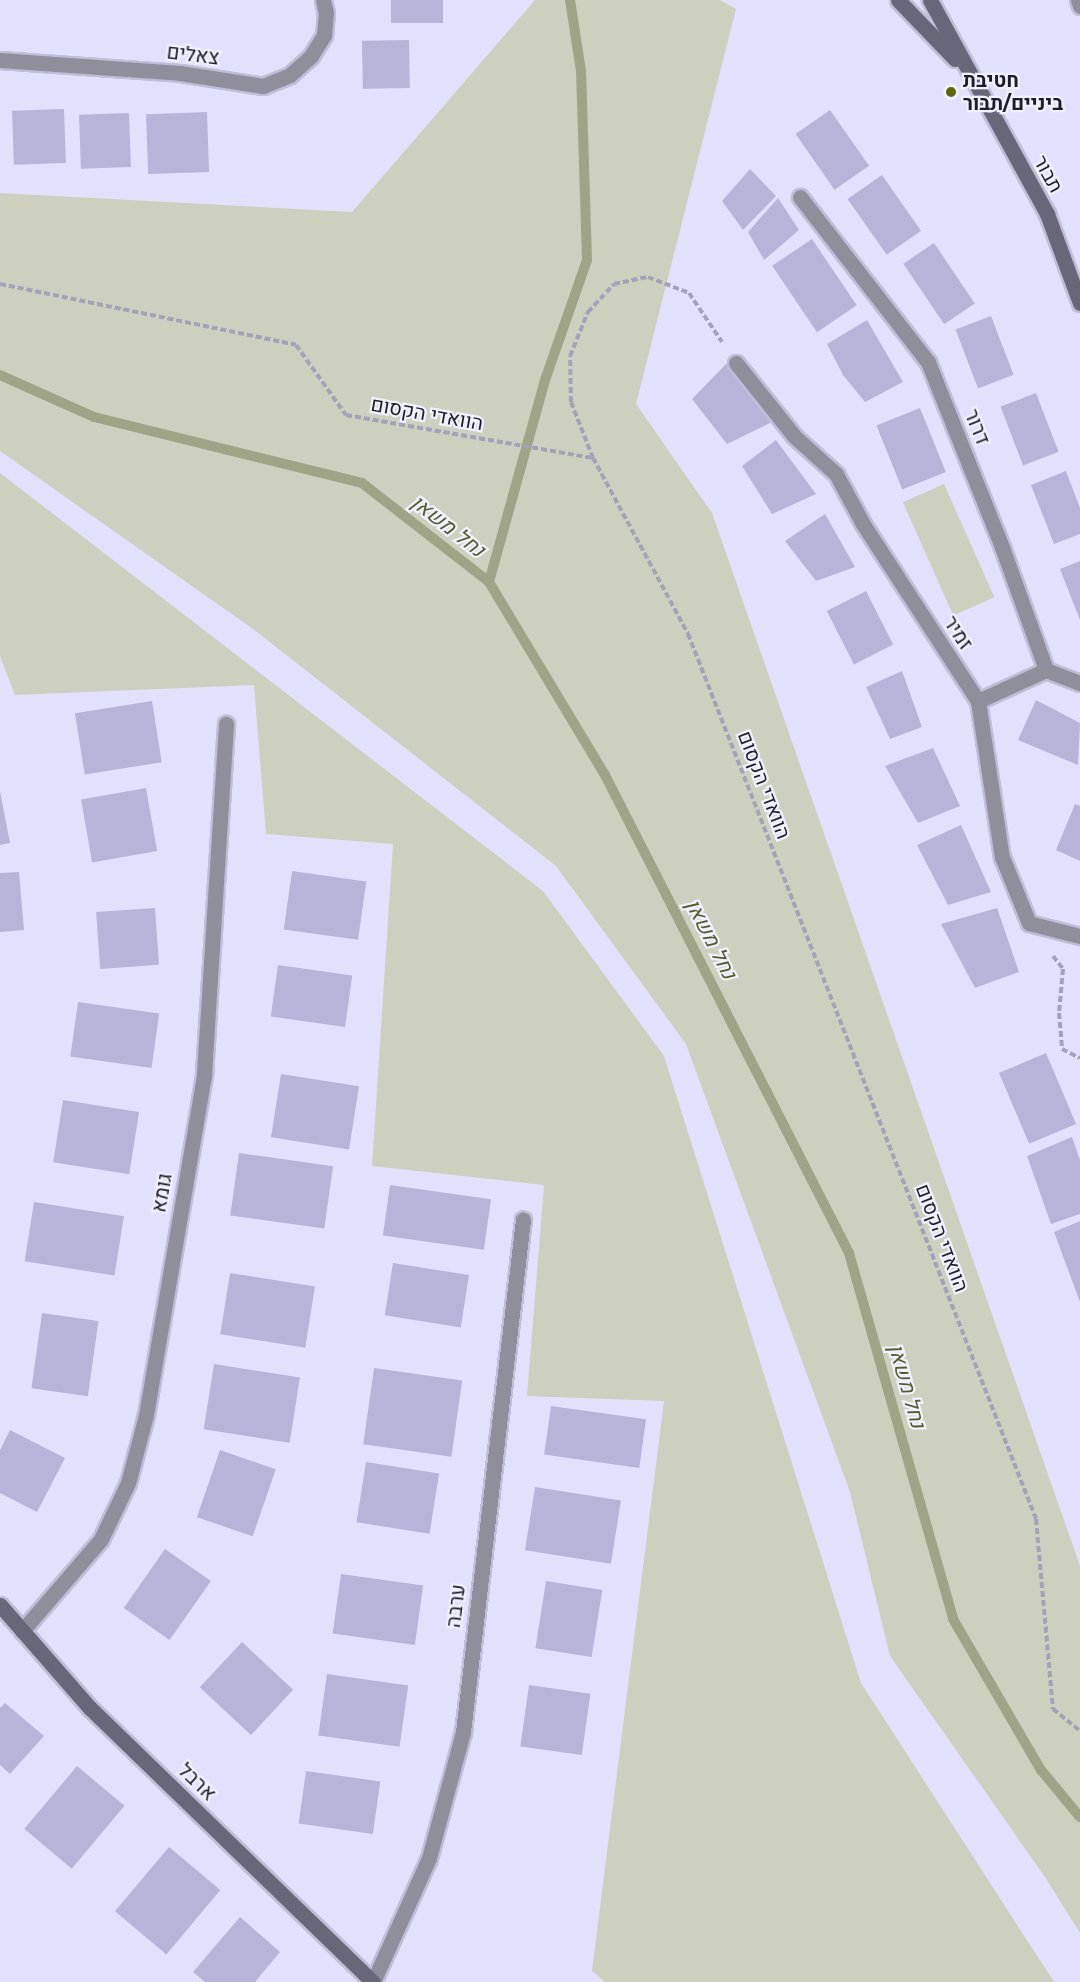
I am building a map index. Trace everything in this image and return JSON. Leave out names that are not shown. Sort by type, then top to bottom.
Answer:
[{"type":"street","name":"צאלים","points":[[0,60],[180,73],[263,86],[290,75],[311,56],[324,35],[326,13],[323,0]]},
{"type":"street","name":"תבור","points":[[898,0],[967,72]]},
{"type":"street","name":"תבור","points":[[930,0],[967,72],[1047,214],[1080,303]]},
{"type":"street","points":[[1078,0],[1080,6]]},
{"type":"street","name":"דרור","points":[[800,198],[928,362],[1002,547],[1046,670]]},
{"type":"street","name":"זמיר","points":[[736,363],[794,436],[836,474],[862,524],[978,701],[1002,858],[1029,923]]},
{"type":"street","points":[[978,701],[1046,670],[1080,683]]},
{"type":"street","name":"גומא","points":[[22,1631],[101,1539],[128,1484],[146,1415],[204,1074],[226,724]]},
{"type":"street","points":[[1029,923],[1080,936]]},
{"type":"street","name":"ערבה","points":[[373,1982],[429,1858],[463,1732],[523,1220]]},
{"type":"street","name":"ארבל","points":[[0,1605],[90,1708],[373,1982]]},
{"type":"path","points":[[593,458],[571,402],[570,356],[588,312],[614,284],[648,277],[689,293],[736,363]]},
{"type":"path","name":"הוואדי הקסום","points":[[0,284],[296,345],[346,415],[593,458],[688,634],[1036,1519],[1053,1709],[1080,1731]]},
{"type":"path","points":[[1029,923],[1063,969],[1059,1013],[1062,1049],[1080,1058]]},
{"type":"green space","points":[[535,0],[720,0],[736,9],[636,404],[712,513],[1080,1566],[1080,1933],[1045,1877],[890,1656],[850,1492],[686,1044],[556,866],[253,629],[0,451],[0,193],[352,212]]},
{"type":"green space","points":[[0,473],[543,891],[664,1056],[861,1683],[1054,1982],[605,1982],[592,1971],[664,1401],[527,1396],[544,1185],[372,1166],[393,844],[266,834],[254,685],[15,695],[0,656]]},
{"type":"green space","points":[[944,484],[994,597],[953,616],[903,502]]},
{"type":"building","points":[[391,0],[443,0],[443,23],[391,23]]},
{"type":"building","points":[[409,40],[410,88],[363,89],[362,41]]},
{"type":"building","points":[[64,109],[66,163],[14,165],[12,111]]},
{"type":"building","points":[[830,110],[869,166],[835,190],[796,134]]},
{"type":"building","points":[[207,112],[209,172],[148,174],[146,114]]},
{"type":"building","points":[[129,113],[131,167],[81,169],[79,115]]},
{"type":"building","points":[[750,169],[776,196],[743,230],[722,201]]},
{"type":"building","points":[[882,175],[921,231],[887,255],[848,199]]},
{"type":"building","points":[[778,198],[799,230],[764,260],[748,232]]},
{"type":"building","points":[[812,239],[857,305],[817,332],[772,266]]},
{"type":"building","points":[[934,243],[975,304],[944,324],[903,264]]},
{"type":"building","points":[[991,316],[1014,375],[978,388],[956,330]]},
{"type":"building","points":[[867,320],[903,382],[865,402],[843,375],[827,344]]},
{"type":"building","points":[[730,360],[772,422],[727,444],[692,399]]},
{"type":"building","points":[[1036,393],[1059,452],[1023,465],[1001,407]]},
{"type":"building","points":[[920,408],[946,472],[902,490],[876,426]]},
{"type":"building","points":[[776,440],[816,494],[772,514],[742,466]]},
{"type":"building","points":[[1066,471],[1080,508],[1080,534],[1054,544],[1031,485]]},
{"type":"building","points":[[825,514],[855,567],[816,581],[785,541]]},
{"type":"building","points":[[1080,561],[1080,620],[1060,569]]},
{"type":"building","points":[[866,591],[893,644],[854,664],[827,611]]},
{"type":"building","points":[[902,671],[922,727],[890,739],[866,687]]},
{"type":"building","points":[[1036,700],[1080,723],[1078,765],[1018,740]]},
{"type":"building","points":[[152,701],[162,762],[85,774],[75,713]]},
{"type":"building","points":[[933,748],[960,806],[918,823],[885,766]]},
{"type":"building","points":[[146,788],[157,851],[92,862],[81,799]]},
{"type":"building","points":[[0,791],[10,843],[0,845]]},
{"type":"building","points":[[1075,804],[1080,806],[1080,861],[1056,850]]},
{"type":"building","points":[[961,825],[991,892],[948,905],[917,845]]},
{"type":"building","points":[[292,871],[366,881],[358,940],[284,929]]},
{"type":"building","points":[[19,872],[24,930],[0,932],[0,873]]},
{"type":"building","points":[[155,908],[159,965],[100,969],[96,912]]},
{"type":"building","points":[[997,908],[1019,972],[975,988],[941,924]]},
{"type":"building","points":[[278,965],[352,975],[345,1027],[271,1016]]},
{"type":"building","points":[[78,1002],[159,1013],[152,1068],[70,1056]]},
{"type":"building","points":[[1046,1053],[1076,1124],[1029,1144],[999,1073]]},
{"type":"building","points":[[281,1074],[359,1086],[349,1150],[271,1137]]},
{"type":"building","points":[[63,1100],[139,1112],[129,1174],[53,1162]]},
{"type":"building","points":[[1072,1137],[1080,1160],[1080,1214],[1051,1224],[1027,1156]]},
{"type":"building","points":[[239,1153],[333,1166],[324,1229],[230,1215]]},
{"type":"building","points":[[390,1185],[491,1199],[484,1250],[383,1236]]},
{"type":"building","points":[[34,1202],[124,1216],[114,1275],[25,1261]]},
{"type":"building","points":[[1080,1221],[1080,1302],[1054,1232]]},
{"type":"building","points":[[393,1263],[469,1275],[461,1327],[385,1315]]},
{"type":"building","points":[[230,1273],[315,1286],[305,1348],[220,1334]]},
{"type":"building","points":[[42,1313],[98,1321],[88,1396],[31,1388]]},
{"type":"building","points":[[214,1364],[300,1378],[290,1443],[204,1429]]},
{"type":"building","points":[[374,1368],[462,1380],[451,1457],[363,1444]]},
{"type":"building","points":[[551,1406],[646,1419],[639,1468],[544,1455]]},
{"type":"building","points":[[10,1430],[65,1458],[37,1512],[0,1493],[0,1450]]},
{"type":"building","points":[[220,1450],[276,1469],[253,1536],[197,1517]]},
{"type":"building","points":[[366,1462],[439,1474],[430,1534],[356,1522]]},
{"type":"building","points":[[535,1487],[621,1501],[611,1564],[525,1550]]},
{"type":"building","points":[[165,1549],[211,1581],[170,1640],[124,1608]]},
{"type":"building","points":[[341,1574],[423,1586],[415,1645],[333,1633]]},
{"type":"building","points":[[546,1581],[602,1590],[592,1657],[535,1648]]},
{"type":"building","points":[[242,1642],[293,1690],[251,1735],[200,1687]]},
{"type":"building","points":[[327,1674],[408,1685],[400,1747],[318,1735]]},
{"type":"building","points":[[529,1685],[590,1694],[582,1755],[520,1746]]},
{"type":"building","points":[[5,1703],[44,1736],[10,1774],[0,1765],[0,1708]]},
{"type":"building","points":[[77,1766],[124,1806],[72,1869],[24,1829]]},
{"type":"building","points":[[306,1771],[380,1781],[373,1834],[299,1823]]},
{"type":"building","points":[[169,1847],[220,1890],[166,1954],[115,1911]]},
{"type":"building","points":[[240,1917],[280,1952],[255,1982],[205,1982],[193,1972]]},
{"type":"waterway","points":[[489,582],[545,380],[587,260],[581,71],[570,0]]},
{"type":"waterway","name":"נחל משאן","points":[[0,375],[94,417],[362,483],[489,582],[605,775],[849,1253],[953,1619],[1041,1770],[1080,1817]]},
{"type":"place","name":"חטיבת ביניים/תבור","points":[[951,92]]}]
